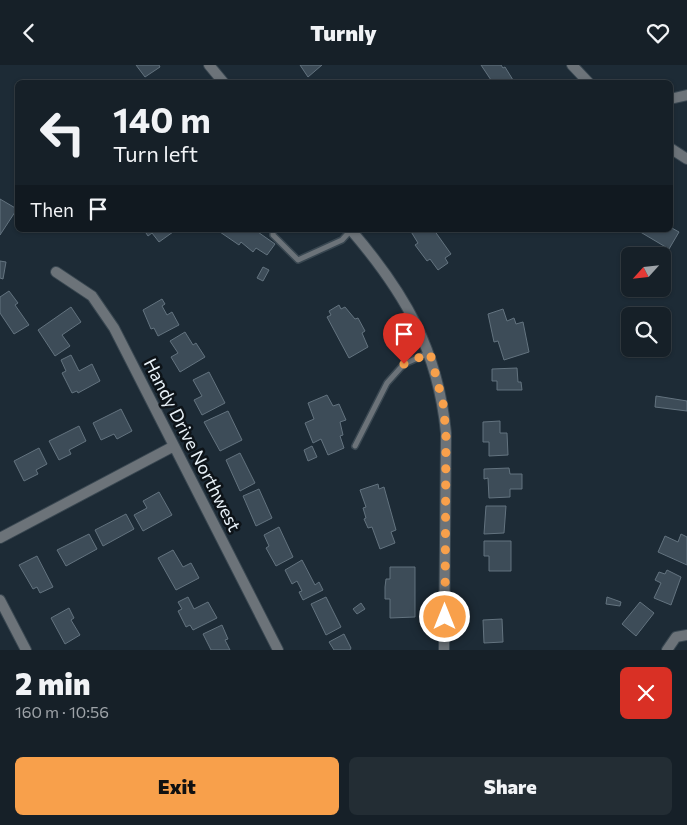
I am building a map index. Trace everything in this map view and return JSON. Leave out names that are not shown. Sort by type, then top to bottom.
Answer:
[{"type":"street","points":[[209,65],[222,80]]},
{"type":"street","points":[[572,65],[586,80]]},
{"type":"street","points":[[673,98],[687,95]]},
{"type":"street","points":[[673,150],[687,159]]},
{"type":"street","points":[[353,232],[368,249],[415,320],[430,353],[443,403],[446,433],[444,650]]},
{"type":"street","name":"Handy Drive Northwest","points":[[56,272],[92,296],[114,328],[278,650]]},
{"type":"street","points":[[0,538],[174,446]]},
{"type":"street","points":[[0,600],[26,650]]},
{"type":"street","points":[[667,650],[676,637],[687,635]]},
{"type":"lane","points":[[273,232],[274,235],[298,260],[342,240],[349,232]]},
{"type":"lane","points":[[355,446],[387,383],[404,364],[430,353]]},
{"type":"building","points":[[136,65],[159,65],[160,67],[145,77]]},
{"type":"building","points":[[300,65],[322,65],[308,77]]},
{"type":"building","points":[[481,65],[501,65],[503,68],[505,67],[513,80],[491,80]]},
{"type":"building","points":[[0,199],[15,208],[15,212],[0,235]]},
{"type":"building","points":[[673,229],[679,232],[670,247],[666,247],[640,232],[673,232]]},
{"type":"building","points":[[145,232],[173,232],[159,242],[152,233],[148,236]]},
{"type":"building","points":[[220,232],[258,232],[275,244],[267,255],[256,248],[253,252],[241,242],[239,245]]},
{"type":"building","points":[[411,232],[435,232],[451,254],[445,258],[448,263],[438,270],[430,259],[427,261],[415,245],[418,243]]},
{"type":"building","points":[[0,261],[6,262],[3,279],[0,278]]},
{"type":"building","points":[[263,267],[269,270],[263,281],[257,278]]},
{"type":"building","points":[[9,291],[18,303],[15,305],[29,325],[14,334],[0,313],[0,297]]},
{"type":"building","points":[[162,299],[165,304],[162,306],[167,315],[172,312],[179,325],[158,336],[154,328],[151,329],[143,310]]},
{"type":"building","points":[[339,305],[341,309],[345,307],[355,319],[358,318],[365,331],[362,333],[368,347],[349,358],[327,317],[331,315],[329,311]]},
{"type":"building","points":[[71,307],[81,322],[62,335],[70,346],[55,356],[38,330]]},
{"type":"building","points":[[503,309],[507,321],[514,318],[516,324],[523,322],[529,352],[504,360],[498,341],[494,342],[488,314]]},
{"type":"building","points":[[185,332],[193,345],[196,343],[205,357],[180,372],[171,357],[178,353],[170,341]]},
{"type":"building","points":[[71,355],[79,371],[92,364],[100,381],[78,393],[77,391],[72,393],[62,373],[66,371],[61,360]]},
{"type":"building","points":[[517,368],[518,382],[521,382],[522,390],[497,390],[497,381],[492,381],[492,369]]},
{"type":"building","points":[[209,372],[225,403],[202,415],[194,400],[202,396],[193,380]]},
{"type":"building","points":[[327,395],[333,406],[339,404],[346,420],[340,422],[343,435],[340,436],[344,448],[328,455],[321,439],[313,443],[305,423],[314,419],[308,403]]},
{"type":"building","points":[[656,396],[687,401],[687,411],[655,407]]},
{"type":"building","points":[[121,409],[132,431],[117,439],[114,434],[101,440],[93,423]]},
{"type":"building","points":[[228,411],[242,440],[220,451],[204,422]]},
{"type":"building","points":[[500,421],[500,433],[507,433],[508,455],[489,456],[489,442],[483,442],[483,422]]},
{"type":"building","points":[[79,426],[86,441],[69,450],[71,454],[59,460],[49,441]]},
{"type":"building","points":[[312,446],[317,457],[308,461],[304,450]]},
{"type":"building","points":[[39,448],[47,464],[36,470],[38,474],[24,481],[14,461]]},
{"type":"building","points":[[240,453],[255,483],[240,491],[226,460]]},
{"type":"building","points":[[509,468],[510,474],[522,474],[522,489],[510,489],[510,497],[489,498],[488,478],[484,479],[484,469]]},
{"type":"building","points":[[378,484],[379,489],[384,487],[396,530],[391,532],[395,543],[380,549],[372,527],[368,528],[364,519],[366,518],[363,508],[366,507],[360,490]]},
{"type":"building","points":[[259,489],[272,518],[256,526],[243,496]]},
{"type":"building","points":[[159,492],[172,515],[143,531],[134,515],[147,508],[143,501]]},
{"type":"building","points":[[486,506],[506,506],[504,533],[484,534]]},
{"type":"building","points":[[126,514],[134,529],[103,546],[95,530]]},
{"type":"building","points":[[279,527],[293,557],[276,566],[266,548],[269,546],[264,535]]},
{"type":"building","points":[[89,534],[97,549],[66,566],[57,550]]},
{"type":"building","points":[[681,534],[687,537],[687,565],[658,552],[665,536],[678,542]]},
{"type":"building","points":[[484,541],[511,541],[511,571],[489,571],[489,556],[484,556]]},
{"type":"building","points":[[173,550],[183,567],[191,563],[199,578],[176,590],[158,558]]},
{"type":"building","points":[[37,556],[53,587],[40,593],[37,587],[33,589],[19,565]]},
{"type":"building","points":[[302,560],[315,585],[319,582],[323,590],[303,600],[299,592],[302,591],[297,581],[292,584],[285,570]]},
{"type":"building","points":[[390,567],[415,567],[415,617],[390,618],[390,599],[385,599],[385,587],[386,579],[390,579]]},
{"type":"building","points":[[667,570],[681,577],[671,605],[654,598],[661,583],[655,580],[659,572],[665,574]]},
{"type":"building","points":[[188,597],[194,609],[208,602],[217,618],[193,630],[190,625],[186,627],[178,611],[182,609],[178,602]]},
{"type":"building","points":[[326,597],[341,627],[326,635],[311,604]]},
{"type":"building","points":[[607,597],[621,602],[620,606],[606,604]]},
{"type":"building","points":[[640,602],[654,613],[636,636],[622,624]]},
{"type":"building","points":[[361,603],[365,609],[357,614],[353,609]]},
{"type":"building","points":[[69,608],[74,618],[71,620],[80,635],[65,644],[51,618]]},
{"type":"building","points":[[502,619],[503,642],[484,643],[483,620]]},
{"type":"building","points":[[222,625],[228,639],[225,640],[230,650],[211,650],[203,634]]},
{"type":"building","points":[[344,634],[351,648],[350,650],[334,650],[329,642]]},
{"type":"route","points":[[404,364],[430,353],[443,403],[446,433],[445,617]]}]
